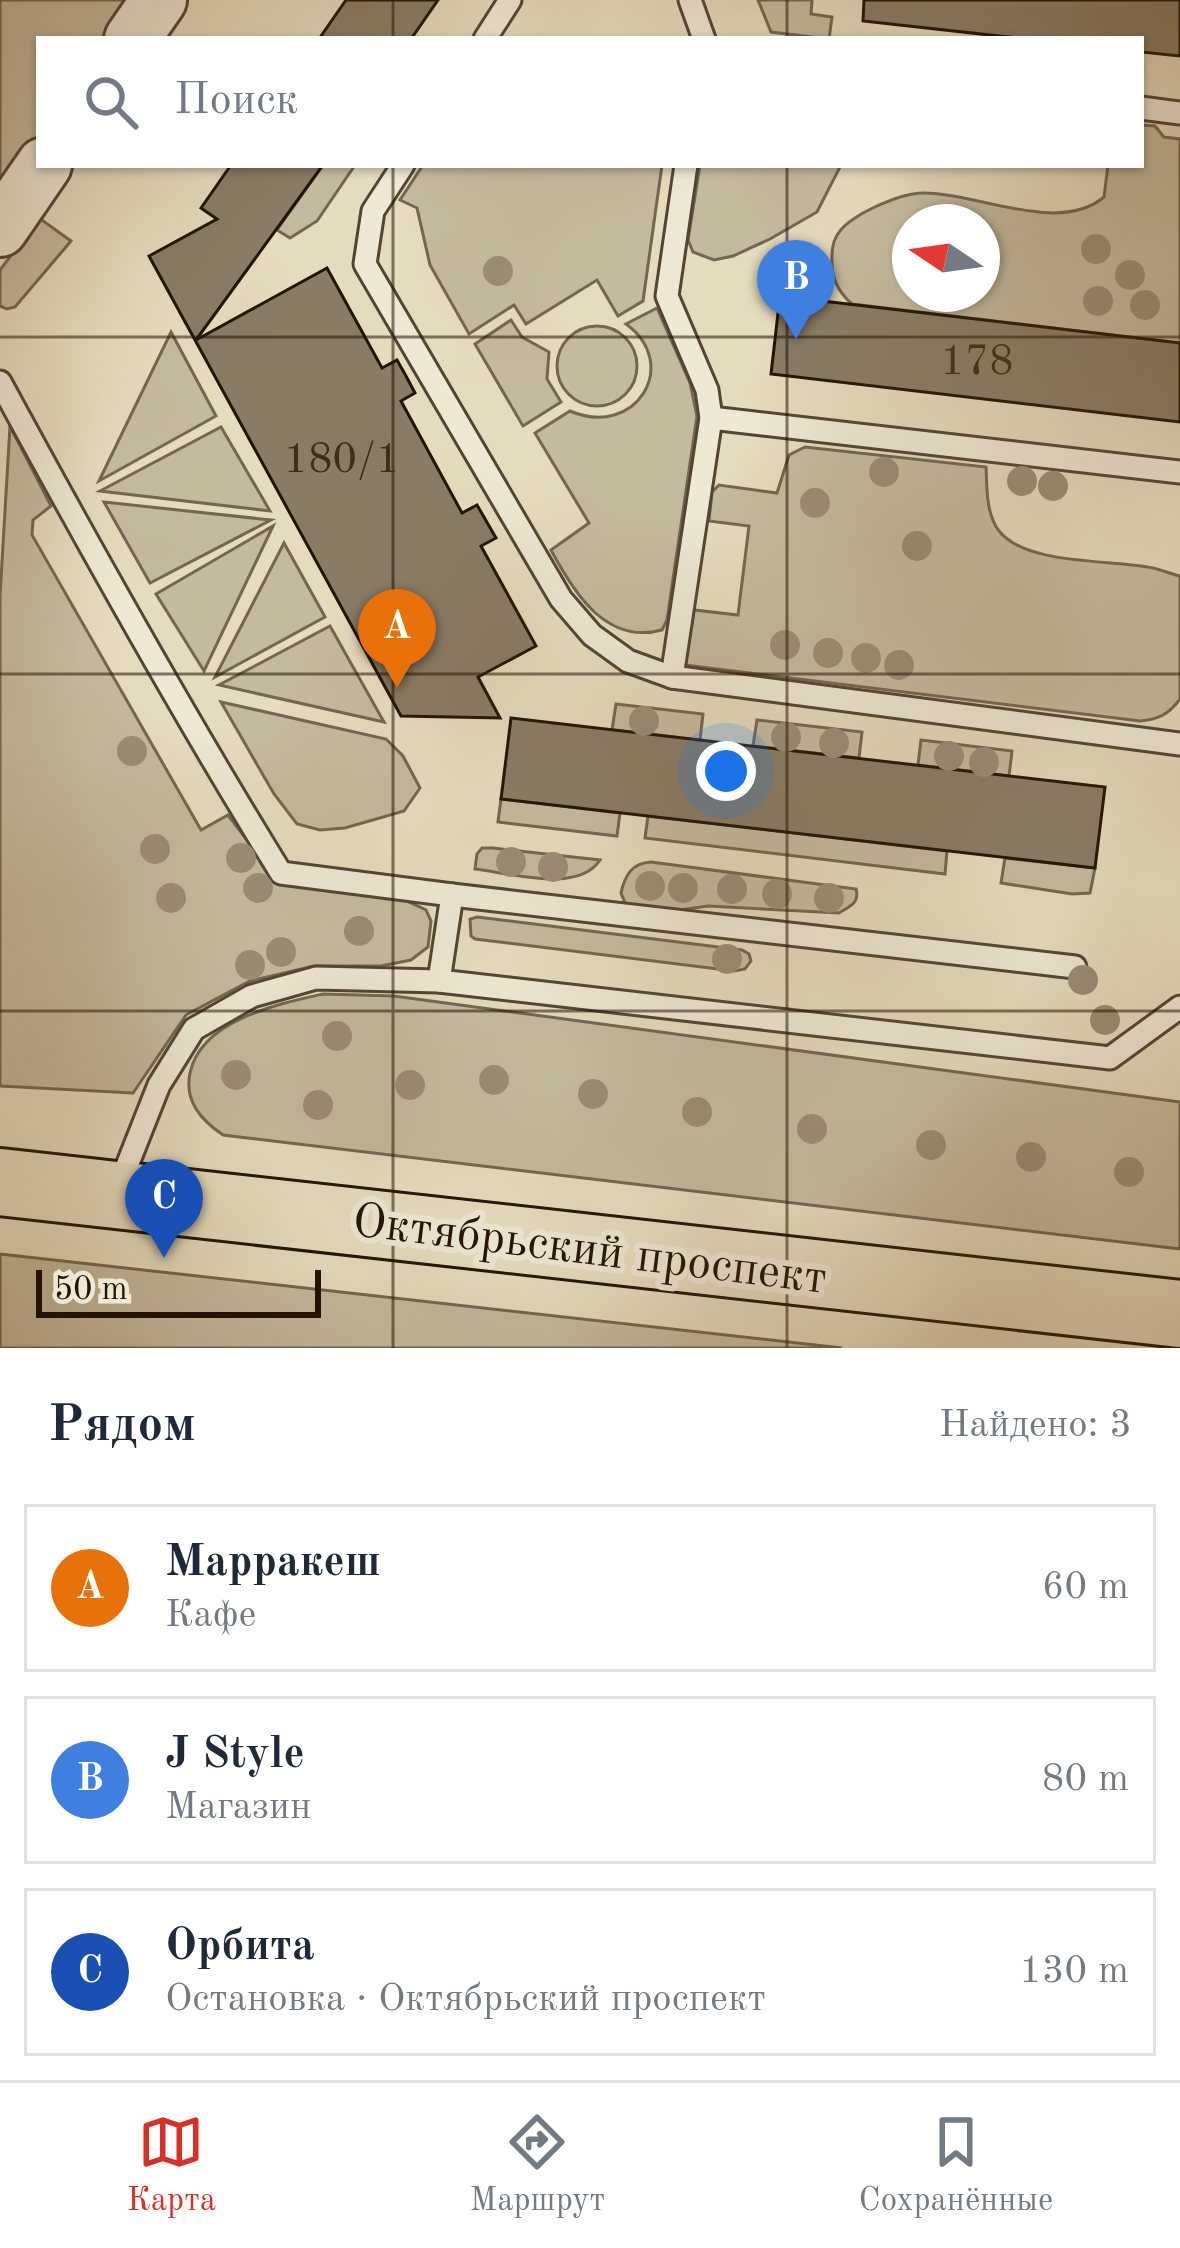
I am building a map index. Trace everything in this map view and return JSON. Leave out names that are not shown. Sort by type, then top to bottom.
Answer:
[{"type":"main road","name":"Октябрьский проспект","points":[[0,1182],[1180,1314]]},
{"type":"street","points":[[134,36],[159,0]]},
{"type":"street","points":[[2,223],[42,168]]},
{"type":"lane","points":[[487,36],[510,0]]},
{"type":"lane","points":[[691,0],[703,36]]},
{"type":"lane","points":[[1144,109],[1180,113]]},
{"type":"lane","points":[[401,168],[373,211],[365,264],[562,599],[592,634],[628,662],[673,677],[1180,744]]},
{"type":"lane","points":[[673,677],[711,418],[706,390],[667,296],[686,168]]},
{"type":"lane","points":[[0,382],[66,505],[281,873],[1075,967]]},
{"type":"lane","points":[[711,418],[1180,472]]},
{"type":"lane","points":[[439,981],[452,895]]},
{"type":"lane","points":[[116,1193],[159,1085],[194,1029],[252,996],[316,978],[439,981],[1110,1058],[1180,1007]]},
{"type":"shaded area","points":[[0,0],[152,0],[127,36],[36,36],[36,165],[12,185],[0,176]]},
{"type":"shaded area","points":[[758,0],[812,0],[811,14],[832,17],[829,36],[771,32]]},
{"type":"shaded area","points":[[1144,125],[1155,126],[1164,137],[1180,139],[1180,343],[919,312],[1000,312],[1000,206],[1042,212],[1086,208],[1104,197],[1108,168],[1144,168]]},
{"type":"shaded area","points":[[321,168],[353,168],[317,221],[290,238],[277,230]]},
{"type":"shaded area","points":[[421,168],[662,168],[643,301],[618,316],[597,280],[526,324],[514,305],[469,334],[430,265],[417,208],[400,200]]},
{"type":"shaded area","points":[[700,168],[839,168],[817,212],[770,239],[714,260],[693,252],[688,240]]},
{"type":"shaded area","points":[[924,193],[991,204],[892,204],[892,309],[852,304],[832,270],[837,235],[857,217],[893,200]]},
{"type":"shaded area","points":[[39,218],[71,241],[15,307],[7,309],[0,306],[0,270]]},
{"type":"shaded area","points":[[657,308],[690,383],[697,416],[667,620],[662,630],[642,633],[608,623],[594,612],[551,550],[589,523],[535,433],[570,411],[593,417],[631,407],[650,377],[650,359],[626,324]]},
{"type":"shaded area","points":[[511,320],[522,337],[549,352],[547,379],[561,402],[523,426],[475,344]]},
{"type":"shaded area","points":[[597,326],[625,338],[637,366],[625,394],[597,406],[569,394],[557,366],[569,338]]},
{"type":"shaded area","points":[[171,332],[216,416],[99,481]]},
{"type":"shaded area","points":[[10,426],[51,506],[33,520],[32,535],[201,830],[228,815],[265,864],[398,897],[426,910],[431,921],[428,947],[411,960],[381,966],[314,966],[250,981],[186,1015],[133,1093],[0,1086],[0,596]]},
{"type":"shaded area","points":[[221,427],[270,511],[100,491]]},
{"type":"shaded area","points":[[805,447],[986,467],[992,517],[1012,542],[1049,556],[1136,565],[1180,576],[1180,699],[1163,715],[1140,721],[685,665],[694,610],[738,615],[749,526],[709,521],[712,492],[719,485],[777,493],[789,455]]},
{"type":"shaded area","points":[[104,502],[271,520],[150,583]]},
{"type":"shaded area","points":[[273,526],[204,671],[156,594]]},
{"type":"shaded area","points":[[284,543],[325,617],[215,677]]},
{"type":"shaded area","points":[[330,626],[384,722],[219,685]]},
{"type":"shaded area","points":[[221,702],[386,739],[403,756],[420,788],[404,811],[345,828],[320,830],[297,824],[274,794]]},
{"type":"shaded area","points":[[616,704],[703,714],[700,740],[612,730]]},
{"type":"shaded area","points":[[757,720],[862,732],[859,758],[753,746]]},
{"type":"shaded area","points":[[921,740],[1012,751],[1009,776],[918,765]]},
{"type":"shaded area","points":[[501,799],[620,813],[617,836],[498,822]]},
{"type":"shaded area","points":[[648,816],[947,851],[945,874],[645,838]]},
{"type":"shaded area","points":[[482,848],[600,860],[576,876],[542,879],[475,869]]},
{"type":"shaded area","points":[[1005,858],[1095,868],[1090,893],[1001,883]]},
{"type":"shaded area","points":[[651,862],[856,889],[857,898],[839,913],[708,906],[659,913],[626,905],[621,893],[627,876]]},
{"type":"shaded area","points":[[470,919],[742,950],[751,961],[745,969],[734,971],[475,939]]},
{"type":"shaded area","points":[[323,994],[394,996],[1180,1102],[1180,1249],[223,1135],[215,1129],[196,1109],[189,1083],[197,1055],[209,1040],[244,1017]]},
{"type":"shaded area","points":[[0,1254],[842,1348],[0,1348]]},
{"type":"building","points":[[346,0],[438,0],[413,36],[321,36]]},
{"type":"building","points":[[864,0],[1180,0],[1180,56],[1144,52],[1144,36],[999,36],[863,21]]},
{"type":"building","points":[[229,168],[321,168],[196,340],[327,268],[382,368],[397,360],[406,376],[415,393],[401,401],[462,513],[477,505],[496,538],[481,546],[536,646],[478,677],[500,718],[401,716],[149,256],[217,219],[201,208]]},
{"type":"building","points":[[780,296],[1180,343],[1180,422],[771,374]]},
{"type":"building","points":[[511,718],[1105,787],[1095,868],[501,799]]},
{"type":"place","name":"J Style","points":[[796,339]]},
{"type":"place","name":"Марракеш","points":[[397,688]]},
{"type":"place","name":"Орбита","points":[[164,1258]]}]
